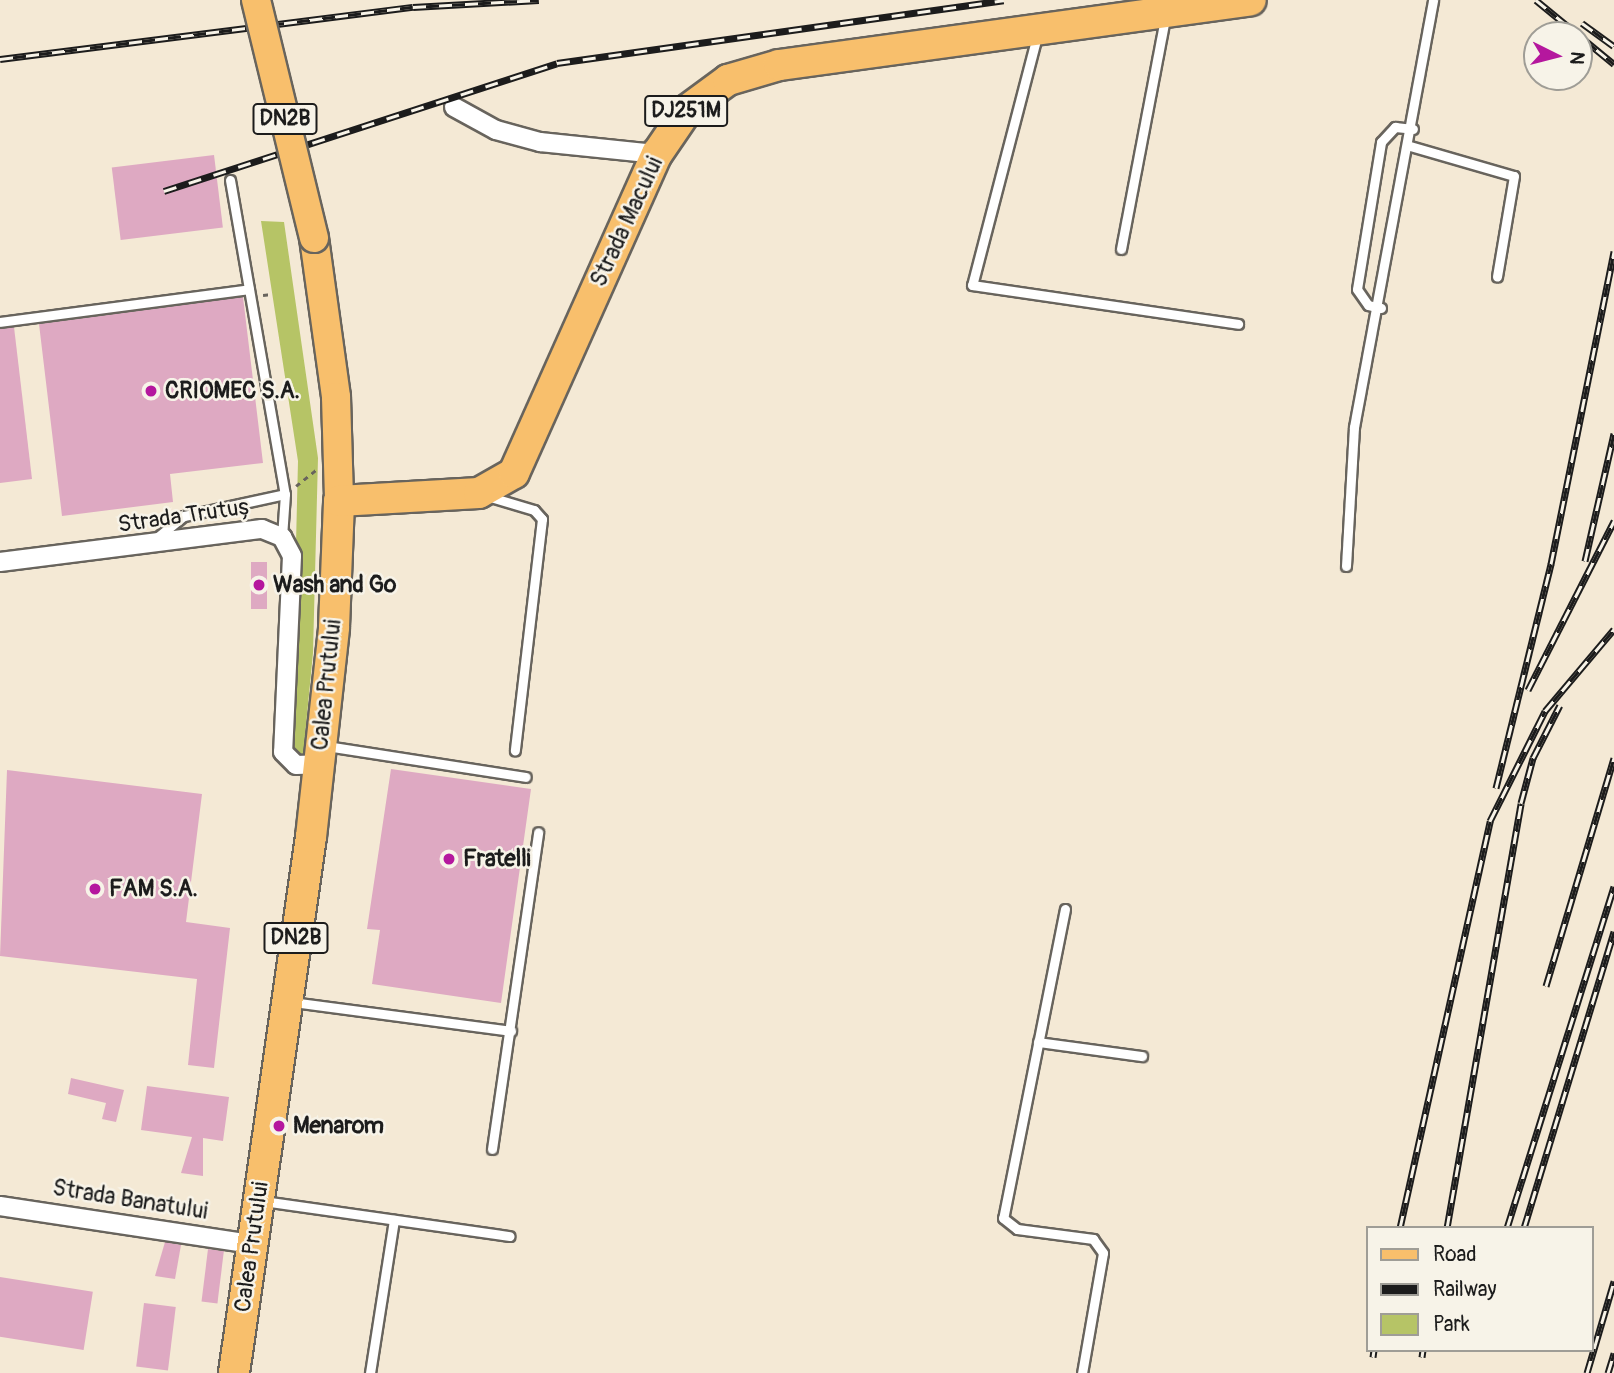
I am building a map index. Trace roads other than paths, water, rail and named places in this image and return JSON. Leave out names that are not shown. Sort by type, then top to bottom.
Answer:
[{"type":"highway","name":"Strada Macului","points":[[339,501],[479,493],[514,473],[525,457],[657,154],[705,94],[752,71],[1166,9],[1251,0]]},
{"type":"highway","name":"Calea Prutului","points":[[234,1373],[320,755],[339,501]]},
{"type":"main road","name":"Calea Prutului","points":[[256,0],[314,238],[339,452],[339,501]]},
{"type":"street","points":[[454,107],[496,130],[540,142],[657,154]]},
{"type":"street","name":"Strada Trutuș","points":[[0,562],[144,547],[262,528],[282,537],[292,556],[283,752],[296,765],[320,755]]},
{"type":"street","name":"Strada Banatului","points":[[0,1206],[252,1244]]},
{"type":"lane","points":[[1346,566],[1354,427],[1381,308],[1433,0]]},
{"type":"lane","points":[[1121,249],[1166,9]]},
{"type":"lane","points":[[1039,28],[972,285],[1238,324]]},
{"type":"lane","points":[[1381,308],[1360,299],[1357,289],[1381,142],[1395,127],[1413,129]]},
{"type":"lane","points":[[1410,146],[1514,176],[1497,277]]},
{"type":"lane","points":[[230,180],[285,494],[282,537]]},
{"type":"lane","points":[[0,322],[249,289]]},
{"type":"lane","points":[[479,493],[534,510],[542,519],[515,750]]},
{"type":"lane","points":[[144,547],[184,516],[285,494]]},
{"type":"lane","points":[[320,755],[526,777]]},
{"type":"lane","points":[[492,1149],[538,832]]},
{"type":"lane","points":[[1065,909],[1003,1219],[1017,1229],[1093,1239],[1103,1253],[1082,1373]]},
{"type":"lane","points":[[287,1002],[511,1031]]},
{"type":"lane","points":[[1038,1042],[1142,1056]]},
{"type":"lane","points":[[258,1200],[510,1236]]},
{"type":"lane","points":[[370,1373],[394,1220]]},
{"type":"railway","points":[[0,59],[413,7],[539,0]]},
{"type":"railway","points":[[164,191],[557,63],[1004,0]]},
{"type":"railway","points":[[1536,0],[1614,64]]},
{"type":"railway","points":[[1593,31],[1614,46]]},
{"type":"railway","points":[[1496,788],[1551,564],[1614,251]]},
{"type":"railway","points":[[1585,561],[1614,433]]},
{"type":"railway","points":[[1528,690],[1614,521]]},
{"type":"railway","points":[[1400,1226],[1490,821],[1545,711],[1614,629]]},
{"type":"railway","points":[[1447,1226],[1521,803],[1533,758],[1560,705]]},
{"type":"railway","points":[[1546,986],[1614,758]]},
{"type":"railway","points":[[1508,1226],[1614,886]]},
{"type":"railway","points":[[1525,1226],[1614,931]]},
{"type":"railway","points":[[1587,1373],[1614,1281]]},
{"type":"railway","points":[[1373,1357],[1374,1352]]},
{"type":"railway","points":[[1422,1357],[1423,1352]]},
{"type":"railway","points":[[1608,1373],[1614,1353]]},
{"type":"place","name":"CRIOMEC S.A.","points":[[151,391]]},
{"type":"place","name":"Wash and Go","points":[[259,585]]},
{"type":"place","name":"Fratelli","points":[[449,859]]},
{"type":"place","name":"FAM S.A.","points":[[95,889]]},
{"type":"place","name":"Menarom","points":[[279,1126]]}]
